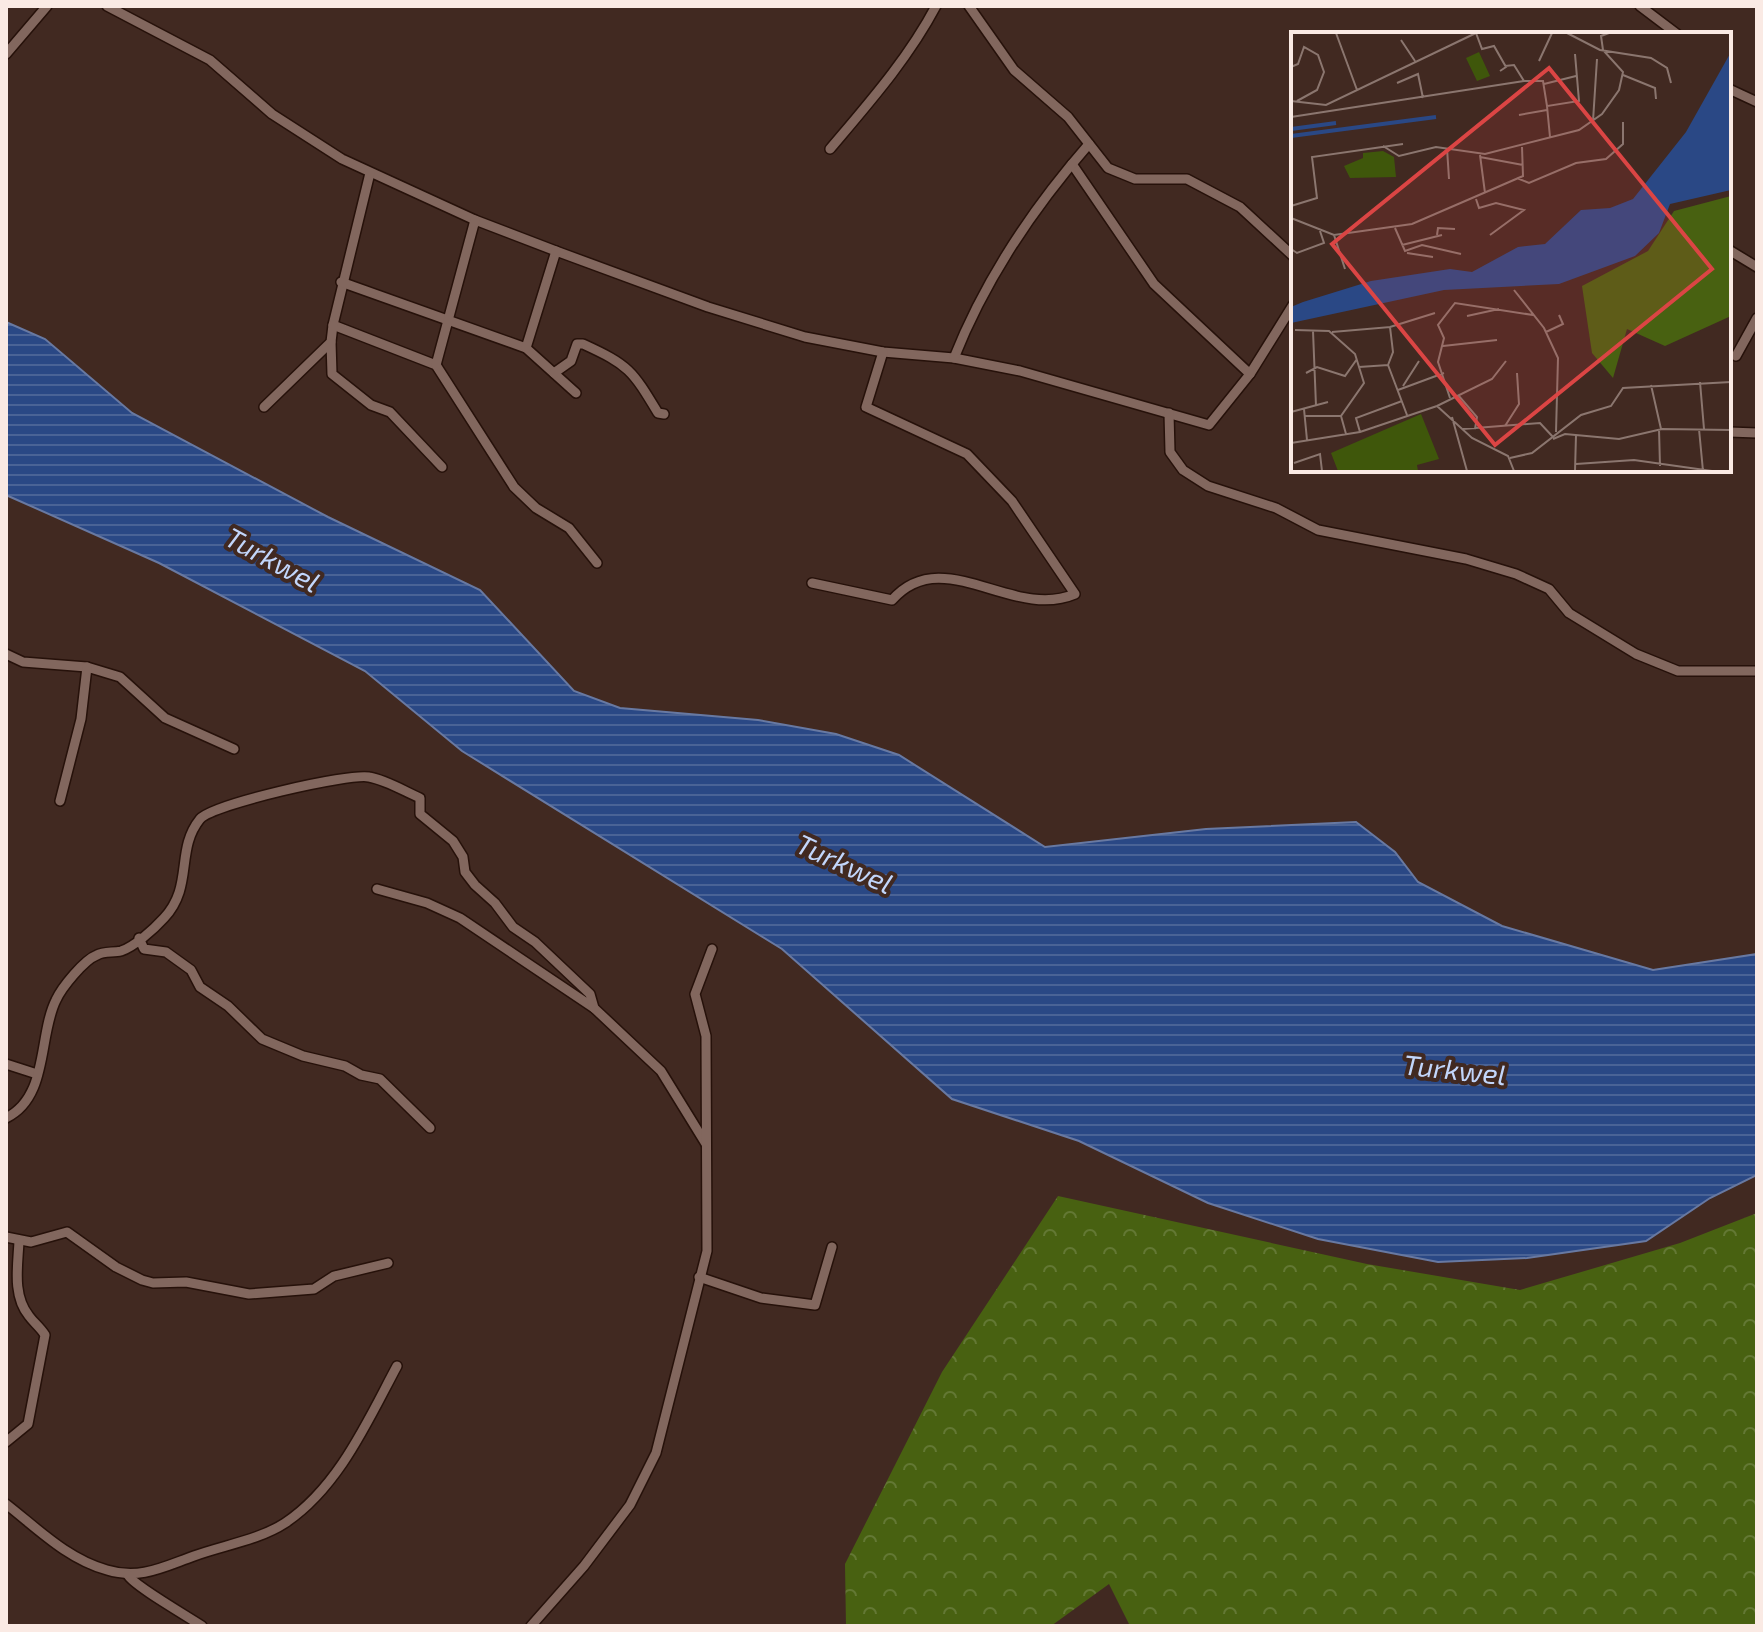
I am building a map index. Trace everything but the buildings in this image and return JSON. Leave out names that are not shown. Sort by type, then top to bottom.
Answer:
[{"type":"street","points":[[6,54],[47,6]]},
{"type":"street","points":[[107,6],[202,55],[272,114],[370,173],[475,220],[556,251],[708,307],[805,337],[883,352],[954,358],[1020,371],[1209,425],[1250,374],[1291,308]]},
{"type":"street","points":[[830,149],[884,84],[936,6]]},
{"type":"street","points":[[969,6],[982,20],[1014,70],[1068,117],[1102,163],[1118,174],[1135,179],[1187,179],[1229,199],[1291,254]]},
{"type":"street","points":[[1640,6],[1674,32]]},
{"type":"street","points":[[1731,90],[1757,102]]},
{"type":"street","points":[[954,358],[981,297],[1027,223],[1089,144]]},
{"type":"street","points":[[1072,164],[1154,284],[1250,374]]},
{"type":"street","points":[[370,173],[341,282],[331,342],[332,374],[371,405],[390,412],[442,467]]},
{"type":"street","points":[[436,365],[475,220]]},
{"type":"street","points":[[526,348],[556,251]]},
{"type":"street","points":[[1731,251],[1757,267]]},
{"type":"street","points":[[341,282],[526,348],[576,393]]},
{"type":"street","points":[[1736,356],[1757,318]]},
{"type":"street","points":[[333,325],[436,365],[514,487],[536,508],[569,528],[597,563]]},
{"type":"street","points":[[264,407],[331,342]]},
{"type":"street","points":[[554,373],[571,361],[577,344],[583,344],[628,366],[642,382],[658,413],[664,414]]},
{"type":"street","points":[[812,583],[892,600],[909,584],[929,577],[953,579],[1047,603],[1075,594],[1012,501],[967,454],[866,407],[883,352]]},
{"type":"street","points":[[1169,413],[1170,452],[1183,470],[1208,486],[1276,508],[1318,530],[1466,559],[1516,574],[1549,589],[1569,613],[1636,654],[1678,671],[1757,671]]},
{"type":"street","points":[[1731,432],[1757,433]]},
{"type":"street","points":[[6,654],[23,662],[87,667],[120,677],[165,718],[234,749]]},
{"type":"street","points":[[60,801],[81,719],[87,667]]},
{"type":"street","points":[[6,1118],[23,1107],[45,1054],[46,1034],[57,998],[95,955],[124,950],[163,920],[177,902],[186,873],[185,853],[189,837],[202,816],[267,793],[368,776],[420,798],[420,814],[453,841],[469,879],[495,903],[513,927],[535,942],[590,994],[595,1001],[594,1008]]},
{"type":"street","points":[[377,889],[427,903],[460,918],[594,1008],[661,1071],[706,1144]]},
{"type":"street","points":[[139,938],[144,949],[166,952],[191,970],[200,987],[228,1006],[262,1039],[303,1056],[337,1063],[361,1075],[380,1079],[430,1128]]},
{"type":"street","points":[[531,1626],[605,1540],[630,1505],[656,1453],[707,1251],[706,1036],[695,994],[712,949]]},
{"type":"street","points":[[6,1064],[37,1074]]},
{"type":"street","points":[[6,1237],[37,1241],[53,1233],[67,1232],[116,1267],[142,1280],[153,1283],[186,1282],[249,1294],[314,1289],[334,1276],[388,1263]]},
{"type":"street","points":[[6,1442],[28,1424],[45,1335],[38,1323],[29,1317],[20,1297],[19,1241]]},
{"type":"street","points":[[699,1277],[761,1298],[815,1305],[832,1247]]},
{"type":"street","points":[[6,1504],[73,1555],[128,1575],[150,1573],[285,1523],[313,1498],[342,1463],[397,1366]]},
{"type":"street","points":[[128,1575],[135,1585],[169,1602],[202,1626]]},
{"type":"green space","points":[[1058,1196],[1367,1264],[1520,1290],[1680,1243],[1757,1213],[1757,1626],[1130,1626],[1109,1584],[1051,1626],[846,1626],[845,1564],[942,1372]]},
{"type":"water","name":"Turkwel","points":[[6,322],[45,339],[132,413],[328,517],[480,590],[574,691],[620,708],[758,720],[836,734],[899,755],[1045,847],[1206,829],[1356,822],[1395,852],[1418,882],[1502,926],[1653,970],[1757,954],[1757,1175],[1710,1198],[1646,1241],[1527,1258],[1438,1262],[1318,1239],[1208,1203],[1079,1141],[952,1099],[782,949],[462,751],[365,671],[159,563],[6,495]]}]
